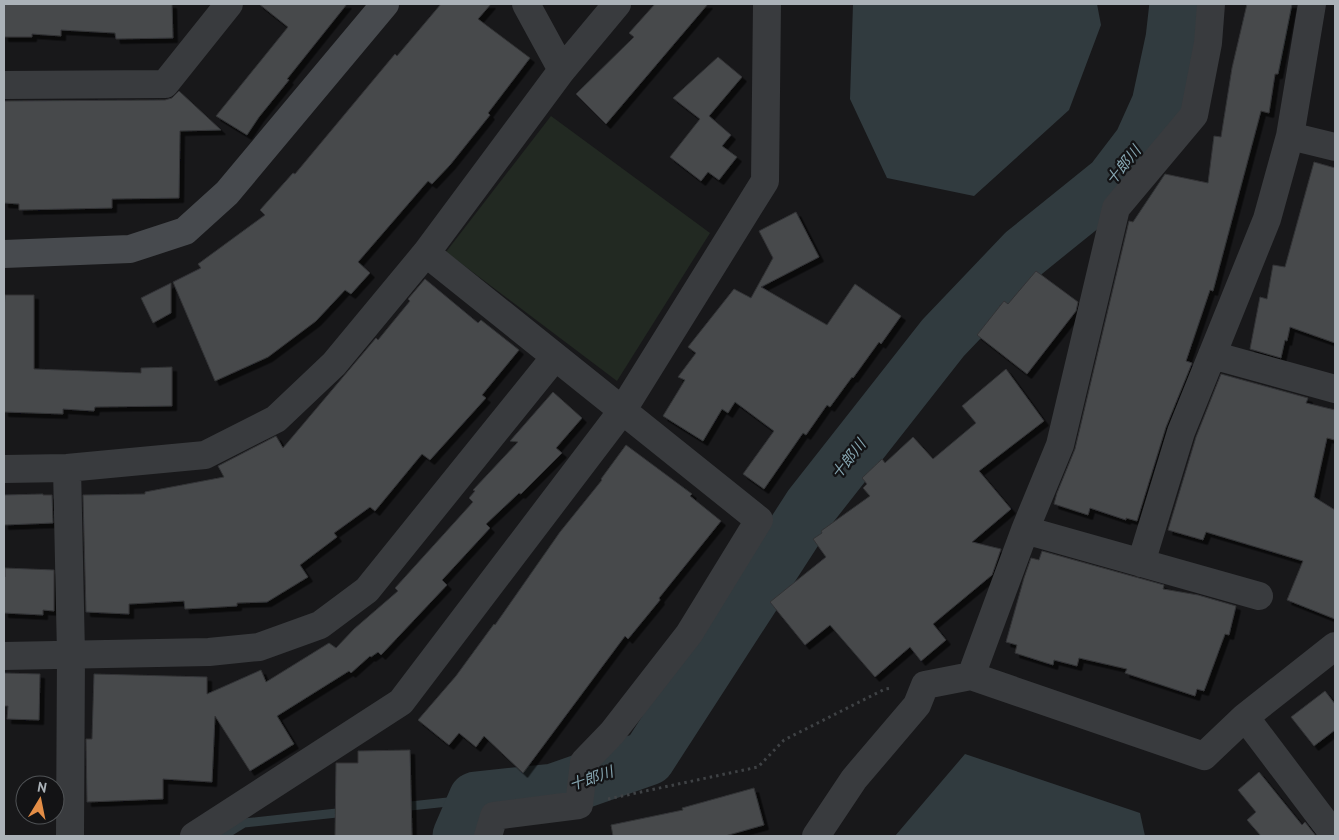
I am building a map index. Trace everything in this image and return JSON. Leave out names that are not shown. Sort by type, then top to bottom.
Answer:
[{"type":"street","points":[[4,85],[165,84],[229,4]]},
{"type":"street","points":[[4,254],[130,249],[185,231],[227,193],[385,4]]},
{"type":"street","points":[[526,4],[562,70]]},
{"type":"street","points":[[4,469],[67,468],[205,455],[276,419],[334,364],[426,253],[562,70],[617,4]]},
{"type":"street","points":[[194,836],[401,702],[622,411],[766,181],[767,4]]},
{"type":"street","points":[[971,676],[1025,530],[1060,445],[1116,208],[1194,114],[1208,43],[1211,4]]},
{"type":"street","points":[[1141,562],[1181,432],[1267,219],[1290,136],[1312,4]]},
{"type":"street","points":[[1290,136],[1335,148]]},
{"type":"street","points":[[426,253],[759,520],[689,634],[612,732],[584,762],[579,805],[494,816],[488,836]]},
{"type":"street","points":[[1212,354],[1335,388]]},
{"type":"street","points":[[4,656],[209,652],[259,647],[320,625],[367,590],[555,357]]},
{"type":"street","points":[[67,468],[71,654],[70,836]]},
{"type":"street","points":[[1025,530],[1259,596]]},
{"type":"street","points":[[816,836],[854,779],[917,705],[926,685],[971,676],[1204,756],[1245,717],[1335,646]]},
{"type":"street","points":[[1245,717],[1335,836]]},
{"type":"path","points":[[579,805],[758,767],[784,740],[885,689],[926,685]]},
{"type":"shaded area","points":[[853,4],[1097,4],[1101,25],[1069,110],[974,196],[887,178],[850,99]]},
{"type":"shaded area","points":[[551,116],[710,233],[617,381],[446,252]]},
{"type":"shaded area","points":[[965,754],[1140,813],[1145,836],[895,836]]},
{"type":"building","points":[[4,4],[172,4],[173,38],[116,39],[115,33],[61,30],[61,36],[32,34],[32,37],[4,37]]},
{"type":"building","points":[[259,4],[347,4],[287,79],[289,80],[247,135],[216,116],[288,27]]},
{"type":"building","points":[[441,4],[491,4],[478,19],[530,58],[488,113],[490,115],[450,165],[432,184],[428,181],[358,262],[370,273],[351,294],[345,290],[316,321],[268,357],[215,381],[173,282],[201,268],[198,264],[265,215],[260,210],[293,173],[295,174],[395,54],[397,56]]},
{"type":"building","points":[[655,4],[708,4],[606,124],[576,94],[634,37],[629,33]]},
{"type":"building","points":[[1247,4],[1292,4],[1278,74],[1275,74],[1269,113],[1261,111],[1213,291],[1210,290],[1186,361],[1192,363],[1166,427],[1137,521],[1126,518],[1126,520],[1090,508],[1088,515],[1054,504],[1075,449],[1129,221],[1133,222],[1165,174],[1208,183],[1214,136],[1221,137],[1232,68]]},
{"type":"building","points":[[718,57],[742,77],[709,116],[731,135],[722,146],[737,157],[719,180],[708,172],[701,181],[670,157],[700,119],[673,98]]},
{"type":"building","points":[[179,91],[221,130],[180,131],[179,198],[112,199],[112,208],[19,210],[19,204],[4,203],[4,101],[165,100],[172,98]]},
{"type":"building","points":[[1314,162],[1335,168],[1335,343],[1290,327],[1281,358],[1250,349],[1260,297],[1267,299],[1273,265],[1285,267]]},
{"type":"building","points":[[796,212],[819,257],[761,287],[827,325],[855,284],[901,316],[830,407],[827,405],[806,435],[803,433],[764,489],[743,474],[774,431],[735,402],[728,413],[722,409],[703,441],[663,416],[685,380],[678,377],[696,353],[688,347],[734,289],[751,298],[773,258],[759,231]]},
{"type":"building","points":[[1036,271],[1078,302],[1076,311],[1027,374],[977,335],[1004,301],[1008,304]]},
{"type":"building","points":[[425,279],[478,323],[481,320],[519,350],[482,395],[486,398],[430,460],[422,454],[375,511],[370,507],[334,533],[337,537],[300,565],[308,577],[267,602],[237,603],[237,606],[185,609],[184,601],[129,604],[129,614],[86,612],[83,495],[145,494],[145,492],[224,477],[218,466],[276,436],[283,448],[376,338],[378,340],[410,301],[408,299]]},
{"type":"building","points":[[171,283],[171,313],[153,323],[141,298]]},
{"type":"building","points":[[5,295],[34,295],[34,369],[141,373],[141,368],[172,367],[172,406],[95,407],[94,411],[63,409],[63,414],[4,412]]},
{"type":"building","points":[[1006,369],[1044,421],[979,471],[1011,509],[972,542],[1001,549],[992,575],[933,624],[946,640],[921,661],[910,647],[875,677],[830,625],[805,645],[770,602],[826,557],[813,539],[822,533],[821,531],[870,496],[863,488],[867,484],[862,478],[882,459],[885,463],[913,437],[933,459],[976,423],[962,406]]},
{"type":"building","points":[[1221,374],[1308,398],[1306,403],[1335,410],[1335,440],[1327,438],[1314,497],[1335,510],[1335,619],[1287,600],[1303,561],[1206,532],[1203,540],[1168,530],[1196,437]]},
{"type":"building","points":[[553,392],[582,418],[556,448],[562,453],[521,494],[519,493],[486,524],[490,528],[442,580],[447,585],[381,655],[378,652],[370,656],[351,673],[349,671],[277,716],[294,744],[250,771],[215,716],[212,782],[163,779],[163,799],[87,802],[86,739],[92,739],[94,674],[207,677],[207,694],[261,670],[266,682],[329,643],[336,648],[354,629],[398,591],[395,588],[473,502],[469,498],[475,491],[473,490],[518,442],[510,441]]},
{"type":"building","points":[[626,445],[692,494],[690,496],[721,521],[628,639],[625,636],[523,773],[484,736],[476,747],[459,733],[449,745],[418,720],[456,676],[495,625],[560,532],[602,480]]},
{"type":"building","points":[[4,495],[52,495],[53,523],[4,525]]},
{"type":"building","points":[[1042,551],[1164,585],[1163,589],[1198,595],[1236,606],[1229,635],[1225,634],[1204,691],[1197,689],[1195,696],[1125,673],[1127,669],[1079,658],[1077,666],[1054,660],[1053,665],[1015,653],[1017,645],[1006,642],[1031,558],[1039,560]]},
{"type":"building","points":[[5,568],[54,570],[54,611],[43,610],[43,615],[4,613]]},
{"type":"building","points":[[4,673],[40,674],[39,720],[7,719],[8,706],[4,706]]},
{"type":"building","points":[[1325,691],[1335,704],[1335,730],[1314,746],[1291,717]]},
{"type":"building","points":[[410,750],[412,836],[335,836],[336,763],[358,763],[358,751]]},
{"type":"building","points":[[1259,772],[1302,825],[1305,822],[1316,836],[1261,836],[1247,820],[1256,812],[1238,790]]},
{"type":"building","points":[[754,788],[764,825],[725,836],[613,836],[611,825],[683,810],[682,808]]},
{"type":"waterway","name":"十郎川","points":[[460,836],[476,799],[554,791],[648,758],[811,506],[943,338],[1024,253],[1112,182],[1141,144],[1159,104],[1173,39],[1177,4]]},
{"type":"waterway","points":[[401,807],[476,799]]},
{"type":"waterway","points":[[223,836],[244,823],[346,812]]}]
